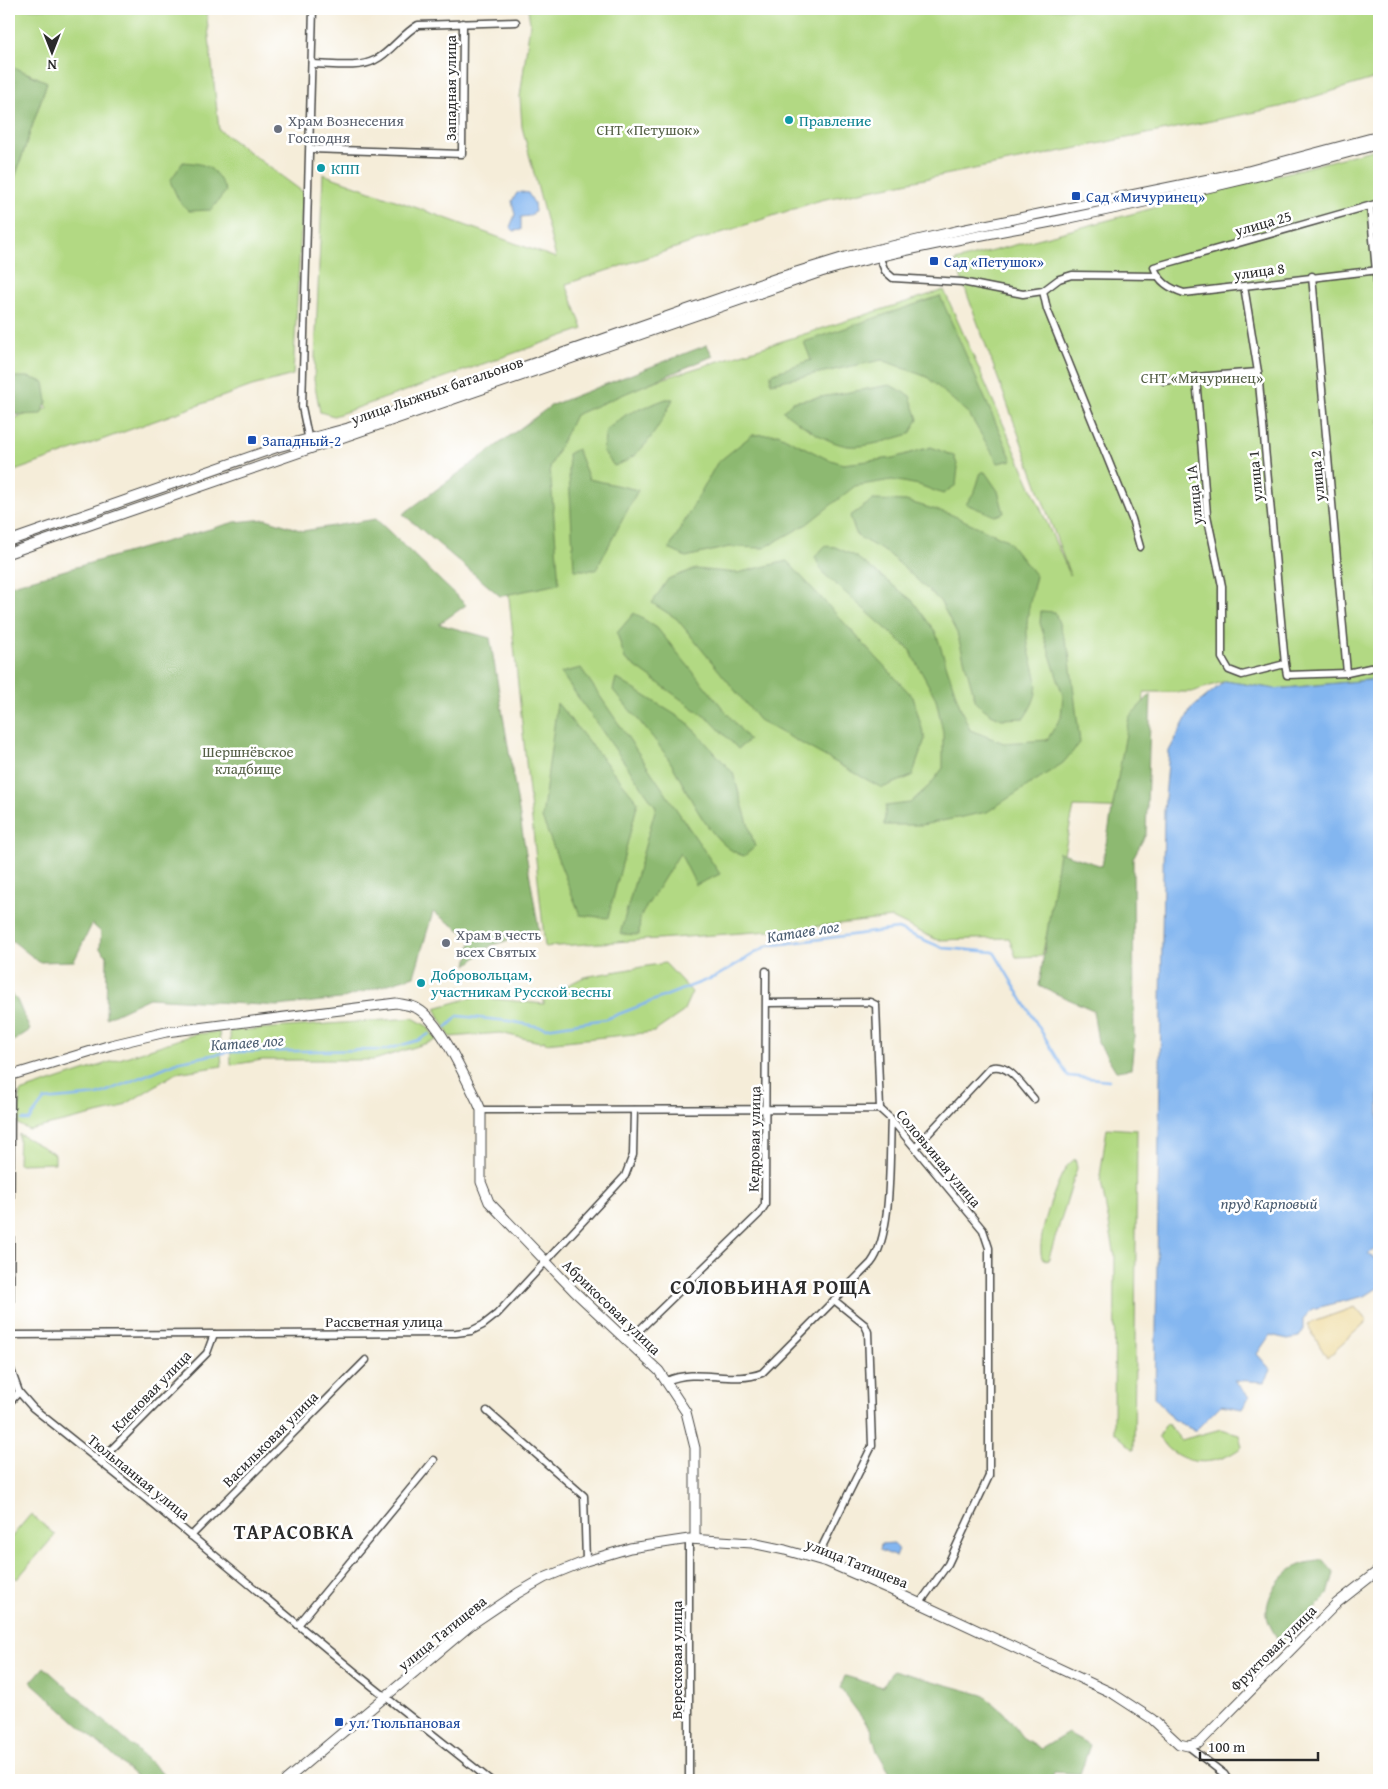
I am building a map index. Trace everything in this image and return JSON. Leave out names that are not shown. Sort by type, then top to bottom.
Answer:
[{"type":"street","points":[[310,443],[302,407],[313,9]]},
{"type":"street","points":[[312,64],[364,64],[376,60],[406,32],[418,25],[516,22]]},
{"type":"street","name":"Западная улица","points":[[310,149],[462,154],[463,23]]},
{"type":"street","points":[[846,261],[956,231],[1248,171],[1379,136]]},
{"type":"street","points":[[846,261],[879,256],[1152,200],[1308,165],[1379,144]]},
{"type":"street","name":"улица 25","points":[[1157,276],[1154,266],[1379,203]]},
{"type":"street","points":[[1370,206],[1378,270],[1379,304]]},
{"type":"street","points":[[879,256],[885,271],[893,278],[962,282],[1017,294],[1043,291],[1059,279],[1072,275],[1157,276]]},
{"type":"street","name":"улица Лыжных батальонов","points":[[9,553],[348,428],[762,283],[846,261]]},
{"type":"street","name":"улица 8","points":[[1157,276],[1169,288],[1184,293],[1312,276],[1378,270]]},
{"type":"street","name":"улица 2","points":[[1312,276],[1347,673]]},
{"type":"street","name":"улица 1","points":[[1244,286],[1258,372],[1285,664]]},
{"type":"street","points":[[1043,291],[1046,309],[1132,519],[1140,546]]},
{"type":"street","points":[[1164,381],[1258,372]]},
{"type":"street","name":"улица 1А","points":[[1196,377],[1207,515],[1222,586],[1222,658],[1229,670],[1242,675],[1285,664]]},
{"type":"street","name":"улица Лыжных батальонов","points":[[9,541],[310,443]]},
{"type":"street","points":[[1285,664],[1287,675],[1347,673],[1379,666]]},
{"type":"street","name":"Кедровая улица","points":[[628,1340],[762,1211],[766,1198],[766,971]]},
{"type":"street","points":[[767,1003],[870,1002],[876,1005],[880,1109]]},
{"type":"street","points":[[10,1076],[86,1052],[159,1034],[288,1015],[396,1003],[416,1007],[431,1022],[460,1068],[481,1110]]},
{"type":"street","points":[[916,1147],[985,1072],[994,1066],[1004,1067],[1034,1099]]},
{"type":"street","name":"Тюльпанная улица","points":[[10,1076],[10,1367],[18,1392],[33,1408],[490,1780]]},
{"type":"street","name":"Соловьиная улица","points":[[481,1110],[880,1109],[916,1147],[983,1230],[989,1248],[989,1476],[948,1564],[920,1604]]},
{"type":"street","name":"Абрикосовая улица","points":[[481,1110],[481,1182],[489,1202],[667,1381],[686,1412],[694,1436],[692,1539]]},
{"type":"street","name":"Рассветная улица","points":[[10,1334],[456,1333],[471,1331],[483,1325],[497,1314],[629,1171],[635,1136],[634,1110]]},
{"type":"street","points":[[667,1381],[680,1375],[749,1376],[762,1373],[871,1263],[881,1247],[885,1229],[891,1119]]},
{"type":"street","points":[[816,1559],[872,1446],[868,1332],[865,1325],[834,1300]]},
{"type":"street","name":"Кленовая улица","points":[[100,1462],[207,1353],[214,1334]]},
{"type":"street","name":"Васильковая улица","points":[[191,1536],[366,1360]]},
{"type":"street","points":[[9,1403],[18,1392]]},
{"type":"street","points":[[487,1411],[584,1496],[586,1560]]},
{"type":"street","points":[[298,1625],[434,1460]]},
{"type":"street","name":"улица Татищева","points":[[286,1780],[472,1624],[500,1604],[544,1578],[586,1560],[630,1548],[692,1539],[752,1543],[816,1559],[920,1604],[1112,1694],[1152,1719],[1179,1744],[1188,1746]]},
{"type":"street","name":"Вересковая улица","points":[[689,1780],[692,1539]]},
{"type":"street","name":"Фруктовая улица","points":[[1188,1746],[1198,1742],[1337,1603],[1379,1570]]},
{"type":"street","points":[[1188,1746],[1228,1780]]},
{"type":"green space","points":[[9,9],[206,9],[219,130],[303,192],[293,375],[252,386],[9,473],[9,410],[15,418],[48,408],[33,384],[9,390],[9,195],[47,82],[9,65]]},
{"type":"green space","name":"СНТ «Петушок»","points":[[528,9],[1379,9],[1379,77],[1280,107],[821,200],[566,284],[583,329],[334,416],[320,412],[314,380],[323,174],[556,258],[522,127],[520,97],[530,23]]},
{"type":"green space","points":[[9,65],[47,82],[9,195]]},
{"type":"green space","name":"СНТ «Мичуринец»","points":[[1379,148],[1379,679],[1276,689],[1225,681],[1192,692],[1144,692],[1137,809],[1074,807],[1042,956],[1016,957],[1009,938],[937,940],[892,918],[784,930],[545,947],[497,481],[551,414],[944,290],[1070,575],[955,261]]},
{"type":"green space","points":[[183,162],[199,164],[210,168],[222,183],[226,191],[211,210],[189,211],[179,201],[170,181]]},
{"type":"green space","points":[[940,296],[1012,460],[998,463],[969,414],[927,377],[882,360],[771,383],[771,374],[811,360],[804,342]]},
{"type":"green space","points":[[707,345],[713,356],[575,415],[550,467],[559,584],[500,596],[403,514],[552,405]]},
{"type":"green space","points":[[9,377],[28,377],[44,382],[47,402],[41,414],[17,415],[9,411]]},
{"type":"green space","points":[[890,385],[910,396],[918,419],[910,434],[879,443],[848,446],[831,441],[797,422],[783,411],[792,402]]},
{"type":"green space","points":[[666,399],[673,399],[650,439],[634,456],[614,466],[603,451],[606,430],[627,414]]},
{"type":"green space","points":[[778,434],[825,458],[843,464],[893,458],[931,447],[954,456],[958,467],[956,485],[943,494],[919,485],[892,480],[855,486],[807,524],[764,548],[729,547],[686,557],[669,549],[717,463],[752,435]]},
{"type":"green space","points":[[577,449],[589,479],[638,490],[596,570],[574,570],[568,454]]},
{"type":"green space","points":[[981,472],[985,472],[998,491],[1004,513],[995,516],[966,504],[975,491]]},
{"type":"green space","points":[[873,500],[906,501],[950,514],[1007,540],[1036,576],[1027,619],[1027,633],[1037,685],[1032,705],[1024,718],[1002,719],[991,714],[976,703],[957,633],[940,601],[889,554],[857,536],[850,516]]},
{"type":"green space","name":"Шершнёвское кладбище","points":[[266,519],[303,531],[376,519],[466,605],[439,624],[490,638],[539,931],[492,945],[467,965],[472,938],[433,912],[414,976],[340,999],[278,1006],[149,998],[106,1018],[107,956],[100,949],[101,932],[92,924],[74,961],[39,962],[9,938],[9,864],[13,855],[9,846],[9,586],[235,522]]},
{"type":"green space","points":[[825,546],[835,547],[855,556],[913,601],[936,633],[959,704],[970,730],[1004,743],[1047,740],[1061,717],[1063,696],[1040,623],[1041,611],[1055,612],[1069,652],[1080,743],[1063,763],[987,812],[922,825],[884,825],[886,806],[910,803],[930,785],[943,768],[943,732],[936,699],[909,649],[822,572],[815,557]]},
{"type":"green space","points":[[787,561],[913,697],[925,739],[912,776],[882,788],[759,720],[677,619],[652,603],[668,579],[695,569],[737,573]]},
{"type":"green space","points":[[634,613],[657,628],[749,740],[738,749],[711,721],[625,659],[617,633]]},
{"type":"green space","points":[[581,668],[720,874],[696,885],[680,853],[640,917],[639,935],[620,934],[656,807],[561,673]]},
{"type":"green space","points":[[616,678],[687,722],[733,773],[755,847],[744,856],[731,850],[709,828],[666,755],[613,690]]},
{"type":"green space","points":[[1151,694],[1146,834],[1133,858],[1134,1042],[1131,1069],[1116,1071],[1098,1042],[1093,1010],[1039,986],[1059,852],[1102,866],[1129,717]]},
{"type":"green space","points":[[557,703],[638,802],[608,918],[580,915],[542,818]]},
{"type":"green space","points":[[665,963],[692,992],[683,1012],[654,1032],[545,1043],[545,1041],[540,1042],[500,1033],[450,1037],[435,1008],[474,997],[544,1004],[544,997],[584,977]]},
{"type":"green space","points":[[9,992],[17,1000],[30,1030],[9,1044]]},
{"type":"green space","points":[[413,1018],[427,1026],[437,1040],[374,1060],[262,1060],[231,1065],[230,1031]]},
{"type":"green space","points":[[219,1032],[222,1066],[176,1073],[118,1109],[29,1130],[18,1124],[20,1092],[195,1034]]},
{"type":"green space","points":[[1107,1128],[1137,1130],[1134,1450],[1114,1432],[1115,1256],[1100,1176]]},
{"type":"green space","points":[[19,1134],[55,1154],[55,1163],[18,1164]]},
{"type":"green space","points":[[1075,1159],[1077,1168],[1048,1261],[1042,1258],[1041,1250],[1047,1214],[1066,1167]]},
{"type":"green space","points":[[1167,1423],[1181,1440],[1221,1429],[1239,1434],[1242,1447],[1220,1459],[1197,1462],[1187,1459],[1176,1454],[1158,1437]]},
{"type":"green space","points":[[31,1514],[55,1535],[17,1579],[9,1572],[9,1540]]},
{"type":"green space","points":[[1323,1560],[1334,1573],[1328,1595],[1280,1643],[1270,1626],[1267,1615],[1267,1607],[1272,1592],[1287,1573],[1294,1568],[1305,1563]]},
{"type":"green space","points":[[44,1667],[170,1780],[140,1780],[31,1682]]},
{"type":"green space","points":[[893,1670],[983,1695],[1004,1712],[1022,1737],[1041,1749],[1068,1733],[1090,1745],[1080,1774],[1054,1772],[1051,1780],[894,1780],[877,1751],[871,1730],[840,1688],[845,1676],[883,1687]]},
{"type":"sand","points":[[1355,1307],[1367,1321],[1327,1358],[1307,1324]]},
{"type":"water","points":[[517,193],[528,193],[534,203],[535,212],[529,216],[521,217],[521,230],[514,231],[510,227],[515,215],[512,201]]},
{"type":"water","name":"пруд Карповый","points":[[1379,679],[1379,1247],[1368,1254],[1379,1262],[1379,1287],[1365,1296],[1312,1309],[1303,1319],[1303,1331],[1299,1337],[1288,1339],[1270,1335],[1257,1354],[1271,1370],[1265,1382],[1234,1380],[1249,1397],[1242,1409],[1221,1405],[1195,1431],[1172,1419],[1155,1397],[1164,810],[1169,751],[1191,709],[1225,681],[1276,689]]},
{"type":"water","points":[[894,1543],[899,1550],[896,1557],[880,1550],[881,1544]]},
{"type":"waterway","name":"Катаев лог","points":[[446,1028],[458,1016],[509,1021],[546,1028],[606,1019],[717,976],[767,946],[898,929],[943,948],[994,952],[1068,1076],[1109,1080]]},
{"type":"waterway","name":"Катаев лог","points":[[22,1120],[29,1120],[44,1100],[98,1095],[180,1061],[228,1052],[385,1050],[419,1040],[429,1034]]},
{"type":"place","name":"Правление","points":[[789,120]]},
{"type":"place","name":"Храм Вознесения Господня","points":[[278,129]]},
{"type":"place","name":"КПП","points":[[321,168]]},
{"type":"place","name":"Сад «Мичуринец»","points":[[1076,196]]},
{"type":"place","name":"Сад «Петушок»","points":[[934,261]]},
{"type":"place","name":"Западный-2","points":[[252,440]]},
{"type":"place","name":"Храм в честь всех Святых","points":[[446,943]]},
{"type":"place","name":"Добровольцам, участникам Русской весны","points":[[421,983]]},
{"type":"place","name":"ул. Тюльпановая","points":[[339,1722]]},
{"type":"district","name":"СОЛОВЬИНАЯ РОЩА","points":[[771,1286]]},
{"type":"district","name":"ТАРАСОВКА","points":[[294,1531]]}]
